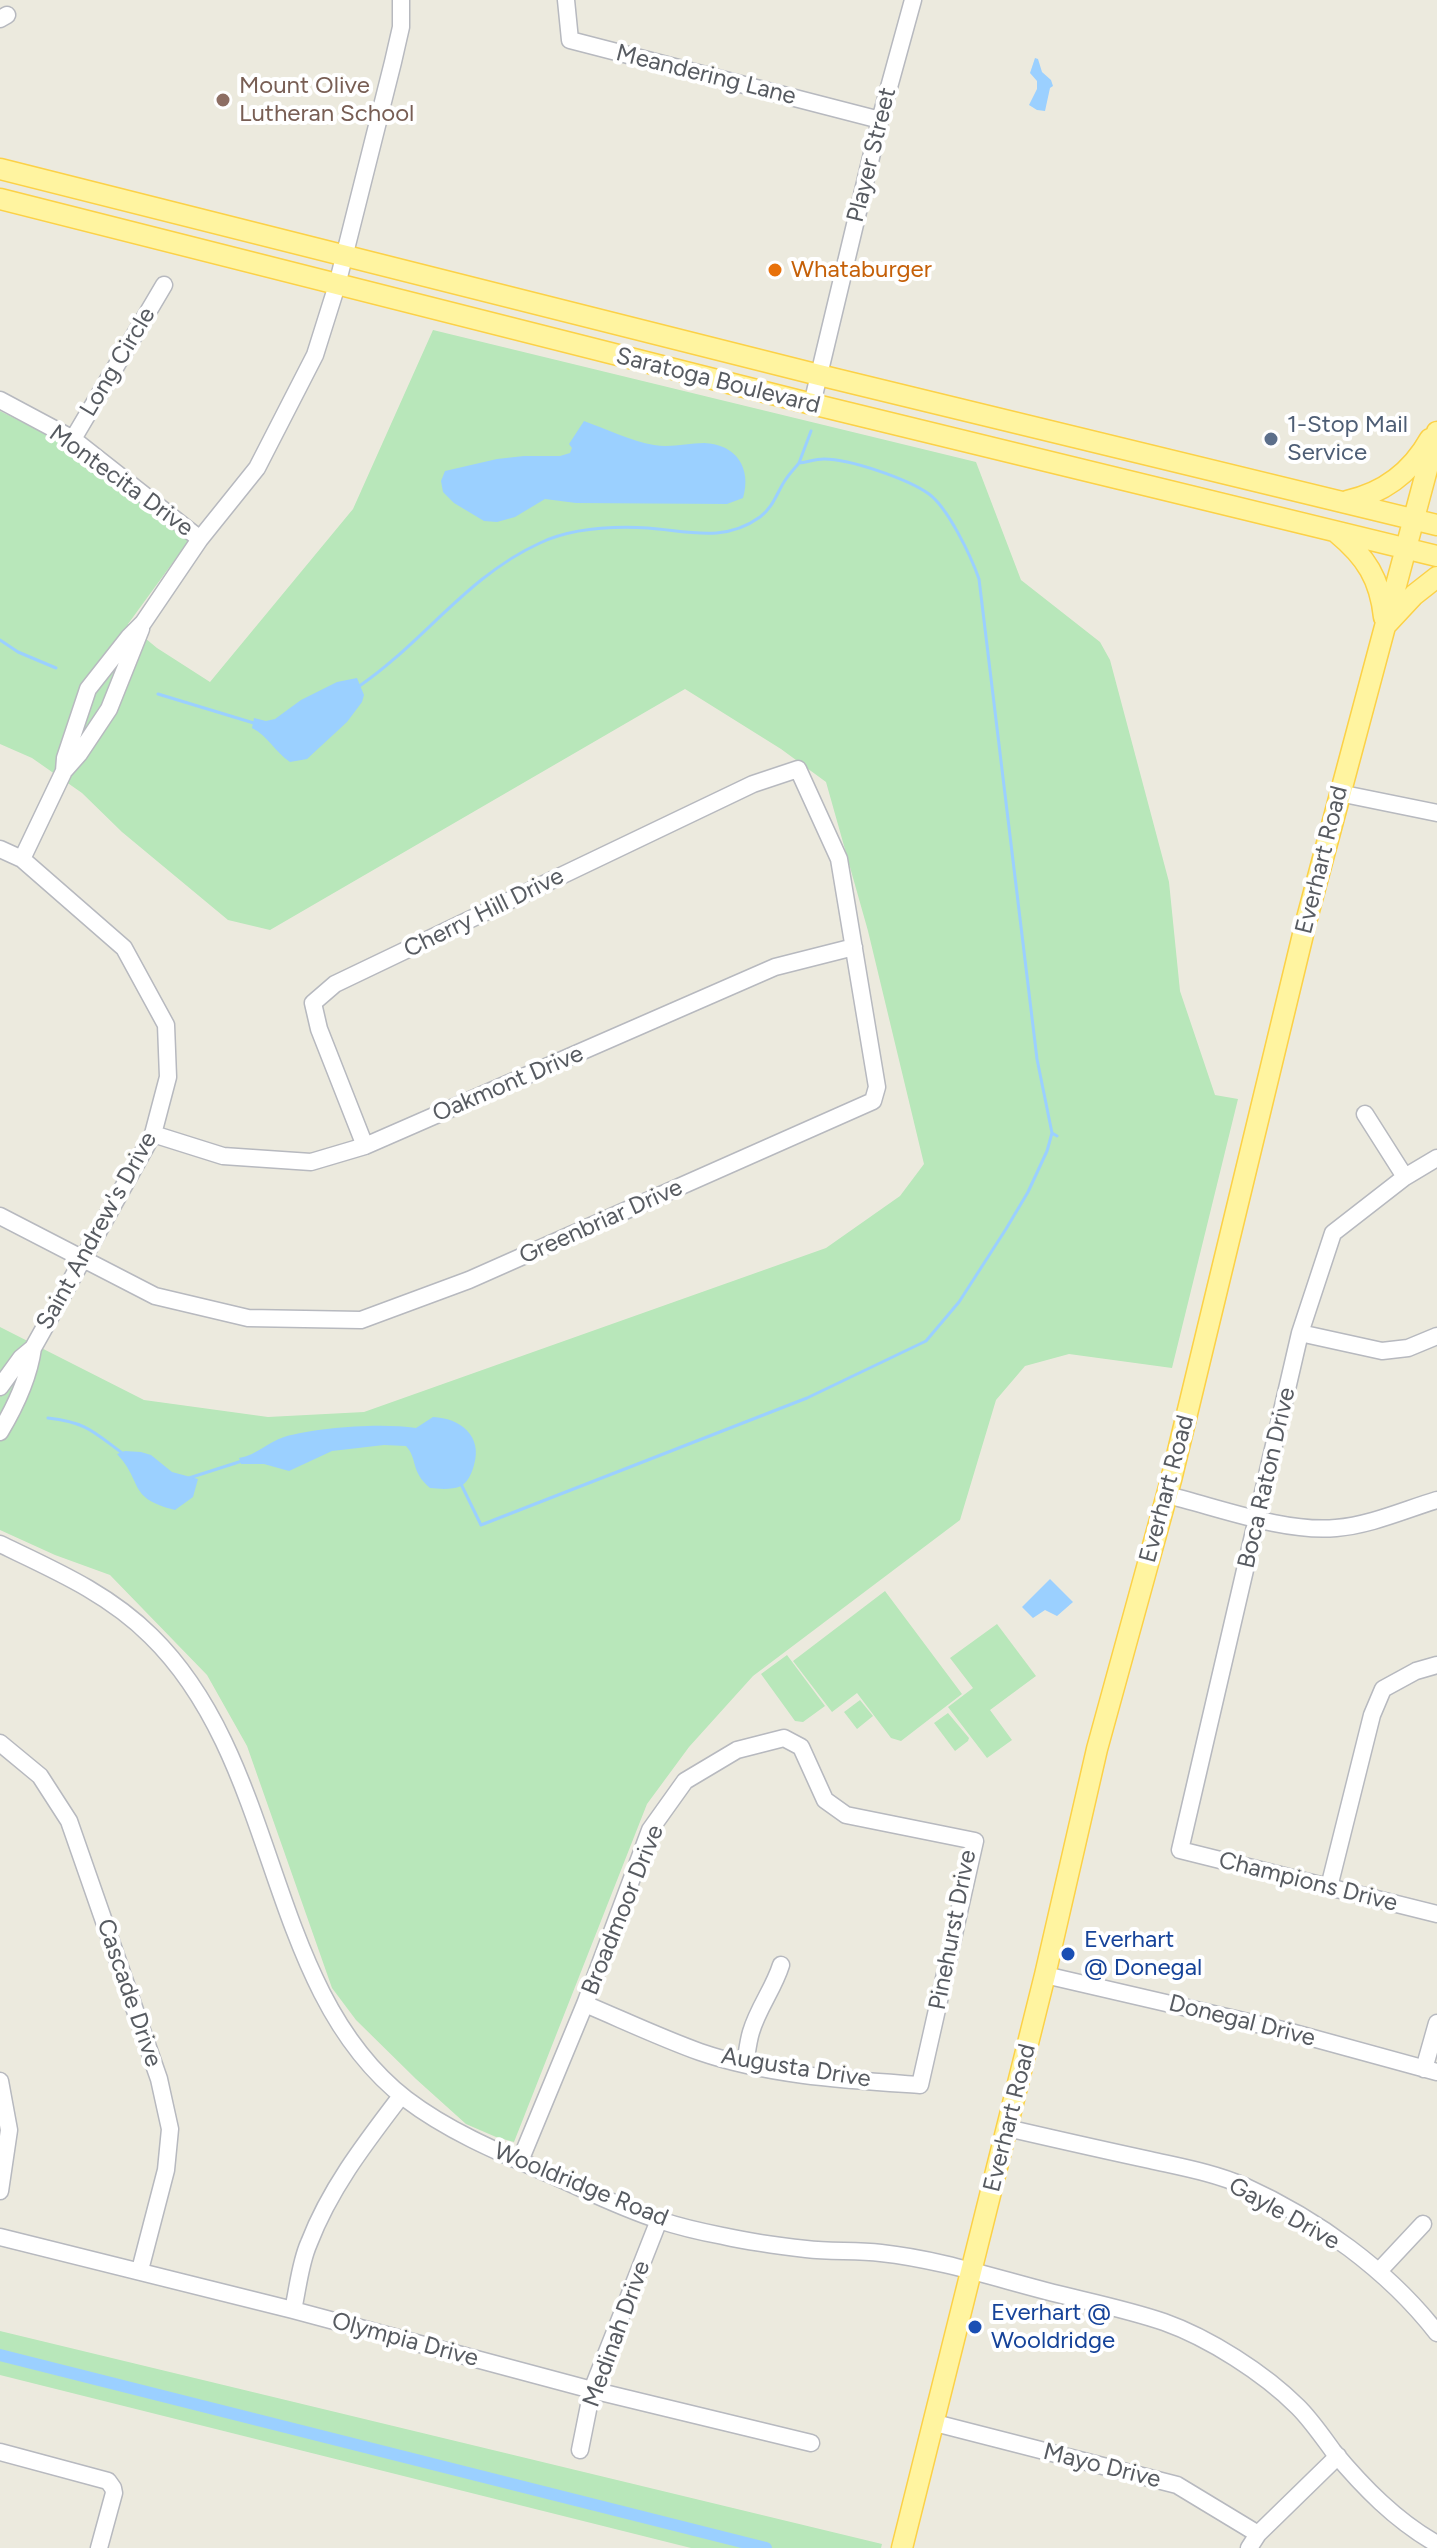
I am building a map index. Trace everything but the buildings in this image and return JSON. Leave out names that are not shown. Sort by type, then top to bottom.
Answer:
[{"type":"main road","name":"Saratoga Boulevard","points":[[0,169],[819,375],[1437,525]]},
{"type":"main road","name":"Saratoga Boulevard","points":[[0,199],[812,404],[1437,556]]},
{"type":"main road","points":[[1343,502],[1369,495],[1392,483],[1429,442],[1437,424]]},
{"type":"main road","name":"Everhart Road","points":[[902,2548],[1045,1975],[1097,1749],[1167,1495],[1339,793],[1437,432]]},
{"type":"main road","points":[[1334,531],[1355,548],[1370,569],[1380,591],[1384,626]]},
{"type":"main road","points":[[1384,626],[1437,577]]},
{"type":"street","points":[[64,771],[65,758],[88,689],[143,623],[200,539],[257,468],[315,355],[337,285],[401,27],[401,0]]},
{"type":"street","name":"Meandering Lane","points":[[566,0],[570,40],[880,120]]},
{"type":"street","name":"Player Street","points":[[812,404],[880,120],[913,0]]},
{"type":"street","name":"Long Circle","points":[[73,439],[164,285]]},
{"type":"street","name":"Montecita Drive","points":[[0,400],[73,439],[200,539]]},
{"type":"street","points":[[22,859],[64,771],[109,709],[143,623]]},
{"type":"street","name":"Greenbriar Drive","points":[[0,1216],[155,1296],[248,1318],[361,1320],[469,1280],[873,1101],[877,1087],[839,859],[798,769]]},
{"type":"street","name":"Cherry Hill Drive","points":[[365,1146],[319,1029],[313,1003],[335,984],[753,784],[798,769]]},
{"type":"street","points":[[1339,793],[1437,813]]},
{"type":"street","name":"Saint Andrew's Drive","points":[[0,849],[22,859],[124,948],[166,1025],[168,1077],[153,1134],[33,1348],[31,1362],[0,1432]]},
{"type":"street","name":"Oakmont Drive","points":[[153,1134],[223,1156],[311,1162],[365,1146],[775,967],[854,947]]},
{"type":"street","points":[[1365,1114],[1405,1177]]},
{"type":"street","name":"Boca Raton Drive","points":[[1180,1850],[1300,1333],[1333,1233],[1405,1177],[1437,1158]]},
{"type":"street","points":[[1300,1333],[1382,1351],[1408,1348],[1437,1336]]},
{"type":"street","name":"Saint Andrew's Drive","points":[[0,1387],[21,1358],[33,1348]]},
{"type":"street","points":[[1167,1495],[1297,1527],[1336,1528],[1374,1520],[1437,1500]]},
{"type":"street","name":"Wooldridge Road","points":[[0,1544],[73,1579],[122,1609],[154,1638],[180,1668],[205,1705],[238,1770],[320,1990],[361,2055],[401,2096],[428,2115],[478,2143],[659,2220],[725,2237],[807,2249],[881,2253],[972,2272],[1164,2322],[1210,2342],[1251,2369],[1298,2407],[1377,2500],[1416,2533],[1437,2544]]},
{"type":"street","points":[[1329,1887],[1372,1715],[1383,1689],[1416,1671],[1437,1665]]},
{"type":"street","name":"Broadmoor Drive","points":[[520,2161],[585,2004],[650,1830],[685,1781],[737,1750],[784,1738],[801,1747]]},
{"type":"street","name":"Cascade Drive","points":[[0,1743],[40,1776],[69,1821],[159,2079],[170,2129],[166,2170],[140,2270]]},
{"type":"street","name":"Pinehurst Drive","points":[[801,1747],[825,1800],[846,1815],[975,1841],[920,2085]]},
{"type":"street","name":"Champions Drive","points":[[1180,1850],[1437,1914]]},
{"type":"street","points":[[745,2064],[750,2033],[781,1965]]},
{"type":"street","name":"Donegal Drive","points":[[1045,1975],[1287,2031],[1430,2071]]},
{"type":"street","name":"Augusta Drive","points":[[585,2004],[701,2052],[745,2064],[830,2078],[920,2085]]},
{"type":"street","points":[[1430,2071],[1437,2023]]},
{"type":"street","points":[[0,2081],[9,2130],[0,2191]]},
{"type":"street","points":[[293,2310],[307,2246],[326,2203],[401,2096]]},
{"type":"street","name":"Gayle Drive","points":[[1007,2128],[1186,2168],[1243,2186],[1311,2223],[1379,2271],[1437,2333]]},
{"type":"street","name":"Medinah Drive","points":[[580,2450],[592,2390],[659,2220]]},
{"type":"street","points":[[1379,2271],[1423,2224]]},
{"type":"street","name":"Olympia Drive","points":[[0,2237],[140,2270],[592,2390],[811,2443]]},
{"type":"street","name":"Mayo Drive","points":[[935,2423],[1177,2485],[1254,2541]]},
{"type":"street","points":[[0,2452],[108,2481],[113,2488],[99,2548]]},
{"type":"street","points":[[1254,2541],[1338,2456]]},
{"type":"green space","points":[[433,330],[976,462],[1021,580],[1100,642],[1110,660],[1169,882],[1180,991],[1215,1095],[1238,1099],[1172,1368],[1069,1354],[1025,1366],[996,1400],[960,1520],[753,1676],[689,1747],[647,1804],[514,2142],[466,2124],[356,2020],[332,1988],[247,1746],[207,1675],[110,1575],[0,1530],[0,1327],[144,1400],[268,1417],[364,1412],[826,1248],[900,1196],[924,1164],[868,931],[826,782],[781,749],[685,689],[270,930],[228,920],[122,832],[82,793],[32,758],[0,744],[0,411],[60,441],[190,539],[128,624],[157,648],[210,682],[353,509]]},
{"type":"green space","points":[[885,1591],[962,1694],[901,1741],[891,1738],[857,1693],[832,1712],[793,1661]]},
{"type":"green space","points":[[997,1624],[1036,1676],[990,1710],[1012,1740],[987,1758],[948,1707],[973,1688],[950,1658]]},
{"type":"green space","points":[[787,1655],[825,1706],[803,1722],[795,1721],[761,1674]]},
{"type":"green space","points":[[860,1700],[873,1716],[857,1729],[844,1712]]},
{"type":"green space","points":[[948,1713],[969,1738],[955,1751],[934,1723]]},
{"type":"green space","points":[[0,2331],[882,2544],[881,2548],[691,2548],[0,2375]]},
{"type":"water","points":[[1035,58],[1053,86],[1045,111],[1029,105],[1037,89],[1037,81],[1030,73]]},
{"type":"water","points":[[584,421],[654,445],[704,443],[725,448],[733,453],[743,468],[743,498],[727,504],[576,503],[545,499],[515,517],[497,522],[484,521],[454,503],[443,492],[441,481],[445,471],[497,459],[570,453],[572,448],[569,444]]},
{"type":"water","points":[[357,678],[364,695],[362,702],[347,722],[307,759],[290,762],[252,728],[254,718],[266,721],[275,719],[301,700],[337,682]]},
{"type":"water","points":[[433,1417],[460,1425],[472,1437],[476,1455],[474,1465],[461,1486],[430,1488],[417,1471],[406,1446],[384,1445],[332,1451],[289,1471],[264,1464],[241,1464],[239,1458],[278,1439],[298,1434],[368,1426],[416,1428]]},
{"type":"water","points":[[125,1451],[151,1455],[172,1472],[198,1479],[193,1497],[175,1510],[149,1500],[117,1454]]},
{"type":"water","points":[[1050,1579],[1073,1602],[1057,1616],[1045,1610],[1033,1618],[1022,1607]]},
{"type":"waterway","points":[[799,463],[811,431]]},
{"type":"waterway","points":[[358,687],[404,651],[490,573],[552,538],[606,528],[648,528],[692,533],[733,530],[764,513],[799,463],[818,459],[863,466],[893,476],[929,494],[951,521],[979,579],[1037,1059],[1052,1133]]},
{"type":"waterway","points":[[0,640],[18,652],[56,668]]},
{"type":"waterway","points":[[158,694],[257,724]]},
{"type":"waterway","points":[[460,1482],[481,1525],[807,1398],[926,1341],[959,1302],[1006,1229],[1028,1192],[1052,1133],[1057,1136]]},
{"type":"waterway","points":[[48,1418],[82,1426],[125,1455]]},
{"type":"waterway","points":[[189,1478],[242,1461]]},
{"type":"waterway","points":[[0,2355],[766,2548]]},
{"type":"place","name":"Mount Olive Lutheran School","points":[[223,100]]},
{"type":"place","name":"Whataburger","points":[[775,270]]},
{"type":"place","name":"1-Stop Mail Service","points":[[1271,439]]},
{"type":"place","name":"Everhart @ Donegal","points":[[1068,1954]]},
{"type":"place","name":"Everhart @ Wooldridge","points":[[975,2327]]}]
